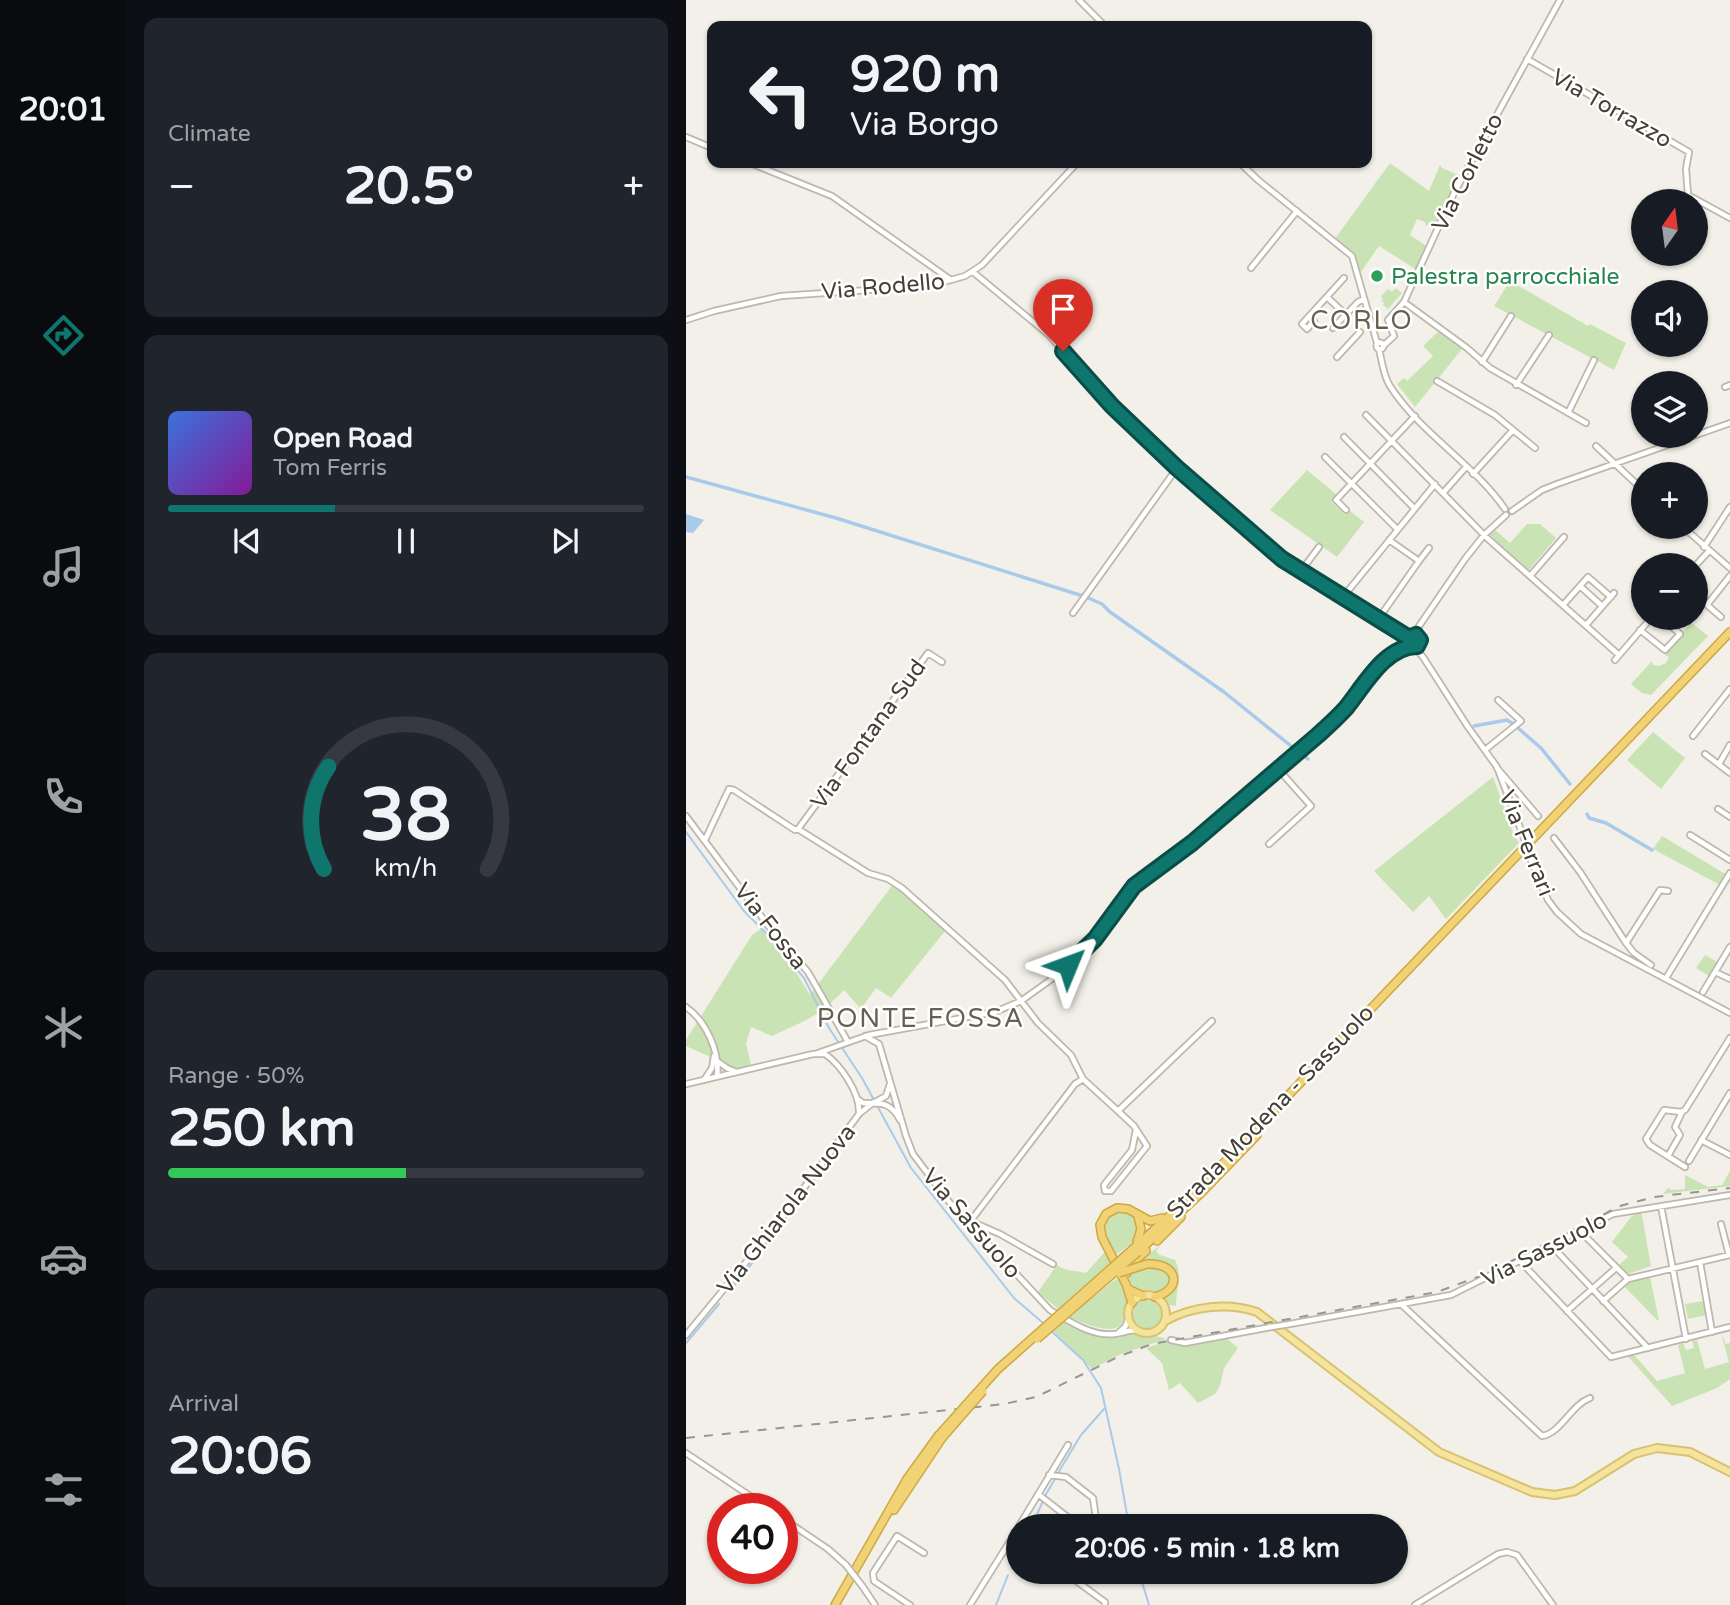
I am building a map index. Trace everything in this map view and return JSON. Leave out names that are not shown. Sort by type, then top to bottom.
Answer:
[{"type":"highway","name":"Strada Modena - Sassuolo","points":[[840,1605],[940,1437],[1001,1372],[1107,1280],[1217,1169],[1730,632]]},
{"type":"highway","name":"Strada Modena - Sassuolo","points":[[835,1605],[907,1479],[998,1369],[1202,1192],[1730,638]]},
{"type":"highway","points":[[1127,1286],[1127,1270],[1131,1264],[1174,1226],[1202,1192]]},
{"type":"highway","points":[[1132,1303],[1127,1286],[1102,1237],[1100,1225],[1106,1214],[1117,1208],[1128,1209],[1150,1221],[1157,1221],[1175,1210]]},
{"type":"highway","points":[[1135,1249],[1140,1235],[1138,1216]]},
{"type":"highway","points":[[1107,1280],[1126,1269],[1147,1264],[1162,1265],[1170,1270],[1172,1287],[1168,1292],[1155,1297]]},
{"type":"highway","points":[[1127,1286],[1143,1296]]},
{"type":"main road","points":[[1138,1330],[1129,1318],[1132,1303],[1143,1296],[1155,1297],[1165,1307],[1175,1311],[1189,1312],[1226,1306],[1257,1312],[1439,1452],[1532,1492],[1551,1495],[1575,1491],[1634,1454],[1657,1448],[1690,1451],[1730,1472]]},
{"type":"main road","points":[[1165,1307],[1165,1321]]},
{"type":"main road","name":"Via Sassuolo","points":[[1138,1330],[1152,1332],[1160,1328],[1165,1321],[1189,1312]]},
{"type":"street","points":[[1079,0],[1100,21]]},
{"type":"street","name":"Via Corletto","points":[[1383,346],[1395,334],[1388,320],[1404,302],[1454,193],[1560,0]]},
{"type":"street","name":"Via Torrazzo","points":[[1527,59],[1689,152],[1686,169],[1688,195],[1730,218]]},
{"type":"street","points":[[686,137],[707,146]]},
{"type":"street","points":[[762,168],[836,198],[952,281]]},
{"type":"street","name":"Via Rodello","points":[[686,320],[781,296],[922,287],[952,281],[973,272],[1072,168]]},
{"type":"street","points":[[1245,168],[1352,256],[1377,343],[1380,342],[1383,346],[1384,373],[1390,386],[1415,416],[1507,511]]},
{"type":"street","points":[[1251,268],[1297,211]]},
{"type":"street","points":[[973,272],[1049,335],[1112,406],[1177,468],[1282,559],[1409,638]]},
{"type":"street","points":[[1309,316],[1344,278]]},
{"type":"street","points":[[1327,298],[1346,315]]},
{"type":"street","points":[[1333,328],[1364,299]]},
{"type":"street","points":[[1404,302],[1516,385],[1586,423]]},
{"type":"street","points":[[1482,362],[1511,316]]},
{"type":"street","points":[[1337,357],[1360,332]]},
{"type":"street","points":[[1516,385],[1549,335]]},
{"type":"street","points":[[1341,338],[1348,345]]},
{"type":"street","points":[[1568,413],[1594,360]]},
{"type":"street","points":[[1437,381],[1495,415],[1535,448]]},
{"type":"street","points":[[1366,415],[1484,535],[1619,655]]},
{"type":"street","points":[[1346,510],[1336,500],[1415,416]]},
{"type":"street","points":[[686,1084],[815,1054],[864,1036],[995,1012],[1021,1001],[1056,976],[1095,939],[1134,886],[1192,843],[1337,718],[1377,669],[1419,628],[1484,535],[1507,511],[1542,490],[1730,424]]},
{"type":"street","points":[[1473,474],[1513,430]]},
{"type":"street","points":[[1345,437],[1414,508]]},
{"type":"street","points":[[1596,446],[1631,479]]},
{"type":"street","points":[[1325,457],[1397,529]]},
{"type":"street","points":[[1443,493],[1466,467]]},
{"type":"street","points":[[1073,613],[1177,468]]},
{"type":"street","points":[[1343,597],[1434,484]]},
{"type":"street","points":[[1704,553],[1730,507]]},
{"type":"street","points":[[1530,576],[1564,537]]},
{"type":"street","points":[[1696,539],[1730,568]]},
{"type":"street","points":[[1389,540],[1419,561]]},
{"type":"street","points":[[1301,571],[1319,547]]},
{"type":"street","points":[[1379,618],[1429,548]]},
{"type":"street","points":[[1721,617],[1707,605],[1730,576]]},
{"type":"street","points":[[1563,605],[1588,577],[1612,595],[1586,625]]},
{"type":"street","points":[[1580,586],[1602,606]]},
{"type":"street","name":"Via Ferrari","points":[[1419,628],[1423,657]]},
{"type":"street","points":[[1615,660],[1640,631],[1665,650],[1681,635],[1675,630]]},
{"type":"street","points":[[1399,649],[1413,646],[1420,640],[1416,635],[1409,638]]},
{"type":"street","name":"Via Ferrari","points":[[1409,638],[1468,727],[1538,816]]},
{"type":"street","name":"Via Fontana Sud","points":[[798,829],[928,653],[943,662]]},
{"type":"street","points":[[1693,736],[1730,690]]},
{"type":"street","points":[[1485,750],[1521,721],[1498,700]]},
{"type":"street","points":[[1719,764],[1730,745]]},
{"type":"street","points":[[1705,754],[1730,774]]},
{"type":"street","name":"Via Ferrari","points":[[1497,767],[1548,900],[1567,923],[1595,943],[1730,1013]]},
{"type":"street","points":[[1269,844],[1311,806],[1279,769]]},
{"type":"street","name":"Via Fontana Sud","points":[[705,839],[729,789],[734,790],[868,873],[888,879],[902,888],[1005,980],[1038,1023],[1071,1055],[1083,1080],[1136,1130]]},
{"type":"street","points":[[1718,809],[1730,817]]},
{"type":"street","name":"Via Fossa","points":[[686,816],[770,928],[808,972],[839,1045]]},
{"type":"street","points":[[1690,835],[1730,860]]},
{"type":"street","name":"Via Ferrari","points":[[1554,838],[1580,872],[1626,943],[1634,953],[1651,965]]},
{"type":"street","points":[[1666,978],[1730,873]]},
{"type":"street","points":[[1626,943],[1660,891],[1668,891]]},
{"type":"street","points":[[1703,992],[1730,947]]},
{"type":"street","points":[[1631,961],[1634,953]]},
{"type":"street","points":[[1715,971],[1730,979]]},
{"type":"street","points":[[1688,990],[1703,992],[1713,1003]]},
{"type":"street","points":[[686,1007],[702,1021],[708,1032],[716,1058],[717,1077]]},
{"type":"street","points":[[1118,1111],[1212,1021]]},
{"type":"street","points":[[874,1102],[887,1093],[890,1082],[879,1044],[881,1037],[892,1031]]},
{"type":"street","points":[[864,1036],[879,1044]]},
{"type":"street","points":[[1668,1156],[1680,1135],[1675,1127],[1682,1112],[1730,1038]]},
{"type":"street","points":[[835,1064],[833,1054],[839,1045]]},
{"type":"street","points":[[815,1054],[827,1054],[835,1064]]},
{"type":"street","points":[[704,1080],[716,1058]]},
{"type":"street","points":[[716,1058],[727,1068],[737,1072]]},
{"type":"street","name":"Via Ghiarola Nuova","points":[[835,1064],[858,1099]]},
{"type":"street","points":[[712,1068],[717,1077]]},
{"type":"street","points":[[1053,1264],[1009,1239],[969,1222],[1076,1084],[1083,1080]]},
{"type":"street","name":"Via Sassuolo","points":[[890,1082],[910,1147],[920,1163],[969,1222],[1050,1310],[1094,1331],[1115,1334],[1138,1330]]},
{"type":"street","points":[[1689,1161],[1730,1093]]},
{"type":"street","points":[[859,1114],[858,1099],[874,1102],[892,1107],[902,1124]]},
{"type":"street","name":"Via Ghiarola Nuova","points":[[686,1335],[770,1234],[859,1114],[874,1102]]},
{"type":"street","points":[[1723,1105],[1730,1108]]},
{"type":"street","points":[[1682,1112],[1664,1110],[1645,1140],[1685,1167]]},
{"type":"street","points":[[1136,1130],[1146,1148],[1111,1191],[1105,1191],[1104,1185],[1132,1150],[1136,1130]]},
{"type":"street","points":[[1702,1139],[1730,1155]]},
{"type":"street","name":"Via Sassuolo","points":[[1171,1340],[1185,1343],[1456,1293],[1613,1214],[1730,1195]]},
{"type":"street","points":[[1661,1206],[1686,1339]]},
{"type":"street","points":[[1603,1301],[1628,1279],[1729,1255],[1721,1224]]},
{"type":"street","points":[[1579,1230],[1628,1279]]},
{"type":"street","points":[[1551,1245],[1648,1348]]},
{"type":"street","points":[[1520,1261],[1609,1357],[1730,1327]]},
{"type":"street","points":[[1700,1262],[1712,1332]]},
{"type":"street","points":[[1567,1311],[1616,1268]]},
{"type":"street","points":[[1401,1304],[1541,1435],[1549,1435],[1577,1405],[1590,1398]]},
{"type":"street","points":[[1115,1334],[1125,1327],[1129,1318]]},
{"type":"street","points":[[1026,1514],[1068,1445]]},
{"type":"street","points":[[686,1453],[746,1493]]},
{"type":"street","points":[[1049,1475],[1066,1477],[1093,1498],[1095,1514]]},
{"type":"street","points":[[1038,1494],[1063,1514]]},
{"type":"street","points":[[798,1529],[821,1544],[845,1566],[875,1605]]},
{"type":"street","points":[[910,1605],[874,1581],[873,1573],[897,1536],[924,1553]]},
{"type":"street","points":[[970,1605],[1006,1551]]},
{"type":"street","points":[[1415,1605],[1505,1552],[1518,1557],[1553,1605]]},
{"type":"street","points":[[1080,1584],[1105,1602],[1105,1605]]},
{"type":"green space","points":[[1390,163],[1429,191],[1440,165],[1458,175],[1436,227],[1430,224],[1426,226],[1425,222],[1417,219],[1410,235],[1431,249],[1424,266],[1417,270],[1379,246],[1358,276],[1354,255],[1334,240]]},
{"type":"green space","points":[[1510,281],[1588,326],[1590,324],[1626,343],[1614,370],[1494,306]]},
{"type":"green space","points":[[1396,288],[1402,293],[1388,309],[1383,305],[1381,296],[1388,289],[1392,292]]},
{"type":"green space","points":[[1439,331],[1462,349],[1415,407],[1397,384],[1404,378],[1407,381],[1433,356],[1423,346]]},
{"type":"green space","points":[[1307,470],[1337,495],[1331,502],[1345,515],[1350,511],[1364,522],[1337,557],[1270,510]]},
{"type":"green space","points":[[1527,524],[1540,524],[1556,538],[1528,571],[1490,535],[1495,530],[1510,543]]},
{"type":"green space","points":[[1685,630],[1701,630],[1708,636],[1651,695],[1642,693],[1631,684],[1652,661],[1653,665],[1659,666],[1666,663],[1669,657],[1665,655]]},
{"type":"green space","points":[[1653,732],[1685,758],[1661,789],[1627,760]]},
{"type":"green space","points":[[1493,777],[1519,843],[1446,919],[1429,896],[1413,912],[1374,871]]},
{"type":"green space","points":[[1662,836],[1727,875],[1720,885],[1653,849]]},
{"type":"green space","points":[[894,883],[945,931],[891,998],[876,988],[861,1009],[844,990],[819,1012],[772,1036],[751,1027],[746,1044],[751,1065],[737,1069],[686,1046],[686,1040],[752,935],[761,929],[789,961],[810,995]]},
{"type":"green space","points":[[1705,955],[1717,962],[1709,976],[1696,968]]},
{"type":"green space","points":[[1730,1171],[1730,1186],[1663,1194],[1668,1188],[1685,1189],[1685,1175],[1708,1187],[1722,1185]]},
{"type":"green space","points":[[1121,1210],[1136,1219],[1139,1231],[1133,1241],[1116,1255],[1105,1229],[1108,1217]]},
{"type":"green space","points":[[1641,1210],[1651,1266],[1628,1274],[1619,1265],[1628,1257],[1612,1242],[1631,1217]]},
{"type":"green space","points":[[1161,1245],[1156,1251],[1175,1260],[1177,1266],[1179,1277],[1176,1306],[1170,1305],[1164,1298],[1176,1279],[1174,1269],[1170,1265],[1160,1261],[1134,1264]]},
{"type":"green space","points":[[1104,1253],[1112,1261],[1058,1309],[1038,1292],[1057,1265],[1086,1273]]},
{"type":"green space","points":[[1150,1266],[1165,1269],[1171,1279],[1168,1287],[1157,1293],[1135,1291],[1129,1278],[1130,1271]]},
{"type":"green space","points":[[1119,1277],[1127,1303],[1123,1322],[1118,1327],[1110,1329],[1092,1326],[1068,1317]]},
{"type":"green space","points":[[1650,1277],[1658,1321],[1624,1286],[1627,1284],[1625,1282],[1632,1278],[1633,1281]]},
{"type":"green space","points":[[1148,1299],[1159,1303],[1163,1314],[1159,1325],[1148,1329],[1137,1325],[1133,1314],[1137,1303]]},
{"type":"green space","points":[[1703,1301],[1707,1315],[1688,1319],[1685,1304]]},
{"type":"green space","points":[[1063,1321],[1082,1331],[1103,1337],[1117,1338],[1136,1333],[1166,1339],[1121,1354],[1092,1369],[1053,1331]]},
{"type":"green space","points":[[1721,1333],[1726,1344],[1730,1343],[1730,1379],[1717,1388],[1672,1406],[1626,1354],[1635,1356],[1657,1381],[1685,1373],[1678,1345],[1683,1343],[1686,1350],[1694,1348],[1692,1341],[1697,1340],[1705,1369],[1729,1362]]},
{"type":"green space","points":[[1225,1337],[1238,1348],[1224,1368],[1220,1386],[1215,1394],[1198,1403],[1180,1383],[1169,1390],[1162,1363],[1146,1348],[1167,1341],[1175,1344]]},
{"type":"water","points":[[686,514],[704,520],[693,533],[686,532]]},
{"type":"waterway","points":[[686,477],[836,518],[1083,596]]},
{"type":"waterway","points":[[1086,597],[1102,604],[1224,692],[1296,750]]},
{"type":"waterway","points":[[1474,726],[1507,720],[1515,725]]},
{"type":"waterway","points":[[1518,728],[1541,748],[1570,784]]},
{"type":"waterway","points":[[1302,755],[1308,759]]},
{"type":"waterway","points":[[1587,814],[1589,818],[1606,823],[1652,850]]},
{"type":"waterway","points":[[686,832],[744,911],[804,978],[829,1028],[862,1078],[911,1168],[1014,1298],[1043,1323]]},
{"type":"waterway","points":[[732,1288],[757,1257]]},
{"type":"waterway","points":[[686,1343],[719,1304]]},
{"type":"waterway","points":[[1050,1330],[1083,1360],[1101,1388],[1127,1514]]},
{"type":"waterway","points":[[1058,1473],[1081,1435],[1104,1409]]},
{"type":"waterway","points":[[1045,1496],[1055,1479]]},
{"type":"waterway","points":[[1037,1514],[1042,1503]]},
{"type":"waterway","points":[[996,1605],[1006,1580]]},
{"type":"waterway","points":[[1143,1584],[1149,1605]]},
{"type":"railway","points":[[686,1438],[1004,1404],[1036,1397],[1120,1356],[1152,1344],[1437,1292],[1486,1274],[1620,1206],[1654,1197],[1730,1188]]},
{"type":"place","name":"Palestra parrocchiale","points":[[1377,276]]},
{"type":"district","name":"CORLO","points":[[1362,320]]},
{"type":"district","name":"PONTE FOSSA","points":[[921,1018]]},
{"type":"route","points":[[1063,351],[1112,406],[1177,468],[1282,559],[1409,638],[1416,635],[1420,640],[1417,646],[1399,649],[1377,669],[1337,718],[1318,735],[1225,816],[1134,886],[1095,939],[1068,965]]}]
